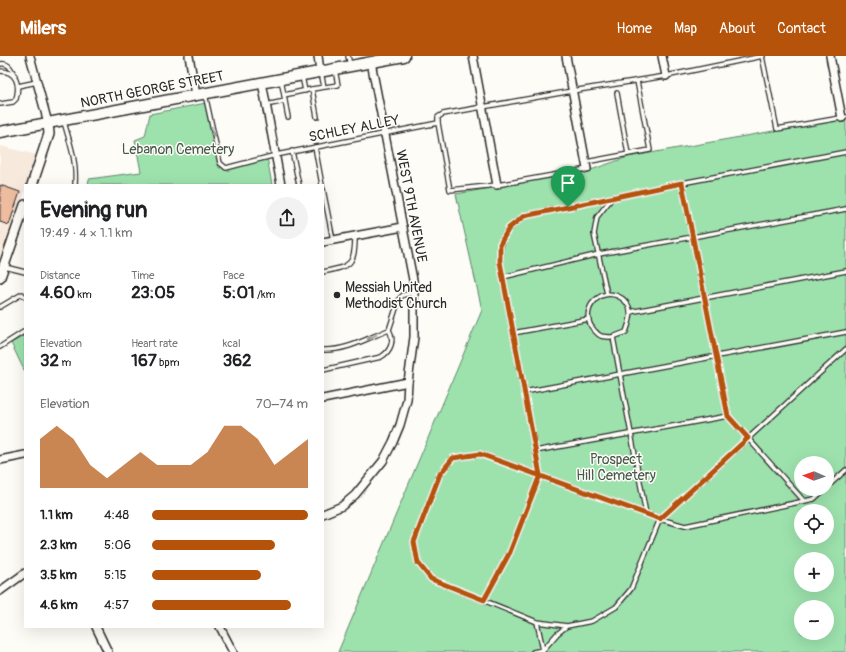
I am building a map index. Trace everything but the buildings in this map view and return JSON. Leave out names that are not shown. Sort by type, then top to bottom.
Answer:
[{"type":"main road","name":"NORTH GEORGE STREET","points":[[0,132],[335,69],[349,61],[371,62],[404,56]]},
{"type":"street","points":[[32,56],[48,123],[49,134],[32,184]]},
{"type":"street","points":[[189,56],[201,94]]},
{"type":"street","points":[[318,56],[320,71]]},
{"type":"street","points":[[473,56],[497,185]]},
{"type":"street","points":[[566,56],[586,165]]},
{"type":"street","points":[[662,56],[666,76]]},
{"type":"street","points":[[830,56],[844,118]]},
{"type":"street","name":"WEST 9TH AVENUE","points":[[324,514],[342,506],[355,495],[382,460],[393,442],[400,425],[407,400],[414,337],[414,293],[371,62]]},
{"type":"street","points":[[262,82],[281,184]]},
{"type":"street","points":[[0,277],[24,208]]},
{"type":"street","points":[[324,242],[402,227]]},
{"type":"street","points":[[324,399],[408,382]]},
{"type":"street","points":[[0,460],[24,455]]},
{"type":"street","points":[[0,591],[24,574]]},
{"type":"street","points":[[96,628],[108,652]]},
{"type":"street","points":[[221,628],[233,652]]},
{"type":"lane","points":[[637,81],[650,150],[497,185],[450,190],[438,123],[438,117],[443,114],[666,76],[762,56],[777,129],[844,118]]},
{"type":"lane","points":[[0,64],[4,63],[10,67],[18,86],[16,99],[13,102],[0,104]]},
{"type":"lane","points":[[284,95],[338,85],[335,69]]},
{"type":"lane","points":[[0,71],[8,72],[15,77]]},
{"type":"lane","points":[[320,71],[324,87]]},
{"type":"lane","points":[[302,75],[305,91]]},
{"type":"lane","points":[[281,79],[288,117]]},
{"type":"lane","points":[[18,86],[37,82]]},
{"type":"lane","points":[[312,90],[317,117]]},
{"type":"lane","name":"SCHLEY ALLEY","points":[[201,94],[220,163],[226,168],[292,151],[438,123]]},
{"type":"lane","points":[[617,94],[628,154]]},
{"type":"lane","points":[[266,104],[285,101]]},
{"type":"lane","points":[[63,120],[73,150],[75,162],[75,184]]},
{"type":"lane","points":[[315,147],[322,184]]},
{"type":"lane","points":[[292,151],[299,184]]},
{"type":"lane","points":[[484,600],[510,552],[540,475],[500,262],[500,244],[509,228],[524,216],[682,183],[846,152]]},
{"type":"lane","points":[[682,183],[728,416],[804,501]]},
{"type":"lane","points":[[324,194],[333,240]]},
{"type":"lane","points":[[607,294],[594,234],[597,217],[613,198]]},
{"type":"lane","points":[[503,277],[599,254],[846,209]]},
{"type":"lane","points":[[324,272],[346,267],[352,260],[355,252],[354,236]]},
{"type":"lane","points":[[4,267],[24,272]]},
{"type":"lane","points":[[630,312],[846,271]]},
{"type":"lane","points":[[324,370],[381,357],[387,354],[390,348],[392,335],[389,330],[399,299],[403,295],[414,293]]},
{"type":"lane","points":[[607,294],[619,296],[629,305],[630,312],[631,320],[626,332],[613,337],[600,335],[590,325],[589,319],[588,311],[596,298],[607,294]]},
{"type":"lane","points":[[0,307],[23,296]]},
{"type":"lane","points":[[513,333],[589,319]]},
{"type":"lane","points":[[324,350],[356,344],[389,330]]},
{"type":"lane","points":[[0,347],[24,332]]},
{"type":"lane","points":[[524,392],[846,332]]},
{"type":"lane","points":[[613,337],[646,514]]},
{"type":"lane","points":[[817,496],[814,499],[685,526],[660,519],[480,454],[453,458],[440,474],[414,542],[418,563],[431,579],[537,622],[567,626],[592,621],[616,607],[631,589],[660,519],[846,349]]},
{"type":"lane","points":[[535,450],[728,416]]},
{"type":"lane","points":[[834,481],[846,470]]},
{"type":"lane","points":[[537,622],[543,651]]},
{"type":"lane","points":[[532,652],[543,651],[557,634],[567,626]]},
{"type":"shaded area","points":[[0,146],[37,155],[27,184],[24,184],[24,193],[0,261]]},
{"type":"green space","name":"Lebanon Cemetery","points":[[206,103],[219,168],[267,157],[272,184],[88,184],[89,179],[141,172],[135,140],[145,136],[150,114]]},
{"type":"green space","name":"Prospect Hill Cemetery","points":[[846,118],[846,652],[338,652],[482,310],[456,194],[585,172],[628,157]]},
{"type":"green space","points":[[24,336],[24,370],[11,343]]},
{"type":"place","name":"Messiah United Methodist Church","points":[[337,295]]},
{"type":"route","points":[[568,207],[524,216],[509,228],[500,244],[500,262],[540,475],[510,552],[484,600],[431,579],[418,563],[414,542],[440,474],[453,458],[480,454],[510,464],[540,475],[660,519],[748,438],[728,416],[682,183],[568,207]]}]
